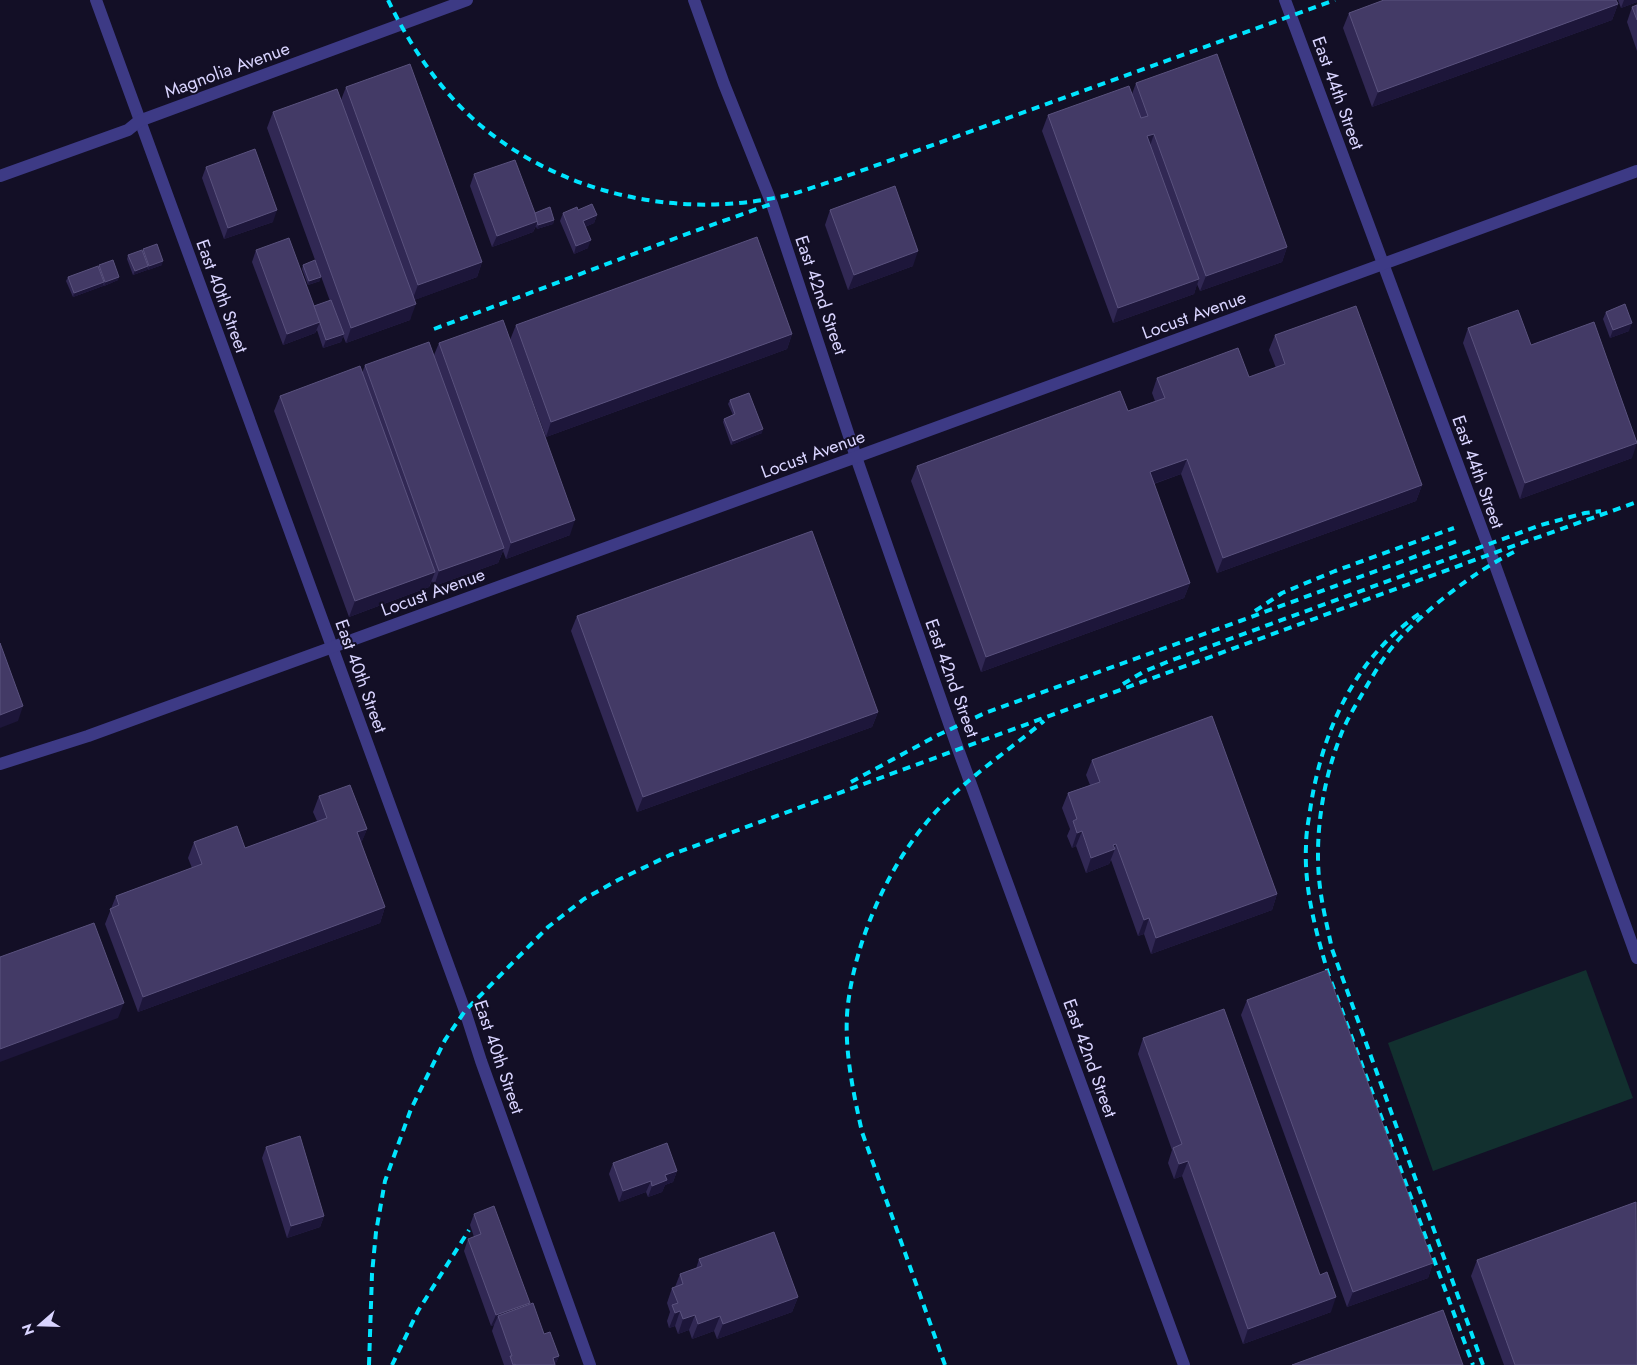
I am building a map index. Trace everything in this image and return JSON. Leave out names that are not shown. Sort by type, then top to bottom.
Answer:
[{"type":"street","name":"East 40th Street","points":[[96,0],[462,1002],[481,1061],[590,1365]]},
{"type":"street","name":"Magnolia Avenue","points":[[0,176],[128,130],[139,121],[468,0]]},
{"type":"street","name":"East 42nd Street","points":[[694,0],[724,84],[772,204],[856,457],[964,764],[1184,1365]]},
{"type":"street","name":"East 44th Street","points":[[1285,0],[1637,958]]},
{"type":"street","name":"Locust Avenue","points":[[0,764],[46,751],[1637,171]]},
{"type":"green space","points":[[1586,970],[1633,1098],[1433,1171],[1388,1043]]},
{"type":"building","points":[[1384,0],[1616,0],[1618,4],[1378,92],[1349,13]]},
{"type":"building","points":[[1637,5],[1637,20],[1632,7]]},
{"type":"building","points":[[1217,54],[1287,247],[1206,276],[1154,134],[1147,136],[1199,279],[1118,308],[1048,115],[1129,86],[1141,118],[1148,116],[1136,83]]},
{"type":"building","points":[[410,64],[482,262],[418,285],[346,87]]},
{"type":"building","points":[[337,89],[416,304],[351,328],[273,112]]},
{"type":"building","points":[[255,149],[277,210],[228,228],[206,167]]},
{"type":"building","points":[[515,160],[538,221],[497,236],[474,174]]},
{"type":"building","points":[[895,186],[918,251],[854,275],[830,210]]},
{"type":"building","points":[[592,204],[597,215],[583,221],[591,240],[576,246],[563,213],[577,207],[578,210]]},
{"type":"building","points":[[550,207],[554,220],[538,225],[535,213]]},
{"type":"building","points":[[757,237],[792,334],[551,422],[516,325]]},
{"type":"building","points":[[289,238],[320,322],[287,334],[256,250]]},
{"type":"building","points":[[157,244],[163,261],[149,266],[143,249]]},
{"type":"building","points":[[142,250],[148,266],[135,271],[128,255]]},
{"type":"building","points":[[113,260],[119,277],[105,282],[99,265]]},
{"type":"building","points":[[315,260],[321,277],[309,281],[303,265]]},
{"type":"building","points":[[98,266],[104,282],[74,293],[68,277]]},
{"type":"building","points":[[331,300],[344,334],[326,340],[314,306]]},
{"type":"building","points":[[1625,304],[1632,323],[1613,330],[1606,312]]},
{"type":"building","points":[[1356,306],[1422,485],[1223,558],[1187,459],[1150,472],[1190,583],[986,657],[917,466],[1120,391],[1128,411],[1165,398],[1157,378],[1238,348],[1249,377],[1285,364],[1275,335]]},
{"type":"building","points":[[1518,310],[1531,345],[1594,322],[1637,443],[1525,483],[1468,328]]},
{"type":"building","points":[[503,320],[575,520],[511,543],[439,343]]},
{"type":"building","points":[[429,342],[504,548],[439,571],[365,365]]},
{"type":"building","points":[[360,366],[435,572],[355,601],[280,396]]},
{"type":"building","points":[[749,393],[763,429],[733,441],[724,419],[735,414],[730,400]]},
{"type":"building","points":[[812,531],[878,712],[643,797],[577,616]]},
{"type":"building","points":[[0,643],[23,706],[0,715]]},
{"type":"building","points":[[1212,716],[1277,894],[1156,938],[1149,918],[1144,920],[1116,844],[1113,845],[1115,849],[1091,858],[1082,831],[1077,833],[1073,821],[1077,819],[1068,793],[1100,782],[1092,760]]},
{"type":"building","points":[[350,785],[367,829],[357,832],[385,907],[143,997],[110,909],[119,905],[116,896],[202,864],[194,842],[237,826],[245,848],[327,818],[319,796]]},
{"type":"building","points":[[94,923],[124,1003],[0,1049],[0,957]]},
{"type":"building","points":[[1327,970],[1433,1263],[1353,1292],[1247,1000]]},
{"type":"building","points":[[1224,1009],[1320,1275],[1327,1272],[1336,1297],[1248,1329],[1188,1161],[1179,1164],[1173,1148],[1182,1144],[1143,1038]]},
{"type":"building","points":[[300,1136],[324,1216],[291,1226],[266,1147]]},
{"type":"building","points":[[667,1143],[677,1171],[665,1175],[667,1180],[652,1186],[651,1181],[623,1191],[613,1163]]},
{"type":"building","points":[[1636,1202],[1637,1365],[1515,1365],[1477,1260]]},
{"type":"building","points":[[494,1206],[530,1303],[496,1315],[468,1239],[481,1234],[474,1214]]},
{"type":"building","points":[[774,1232],[798,1297],[723,1324],[720,1316],[698,1324],[695,1315],[683,1319],[680,1311],[675,1313],[672,1305],[678,1303],[672,1288],[683,1284],[680,1274],[702,1266],[699,1259]]},
{"type":"building","points":[[533,1303],[544,1334],[550,1332],[559,1356],[553,1358],[555,1365],[513,1365],[510,1356],[512,1356],[498,1316]]},
{"type":"building","points":[[1443,1310],[1463,1365],[1292,1365]]},
{"type":"railway","points":[[388,0],[416,51],[439,83],[465,112],[512,149],[546,168],[583,183],[621,195],[660,202],[700,205],[740,203],[779,197],[830,182],[1335,0]]},
{"type":"railway","points":[[434,329],[774,203]]},
{"type":"railway","points":[[369,1365],[372,1274],[376,1232],[385,1181],[411,1109],[445,1040],[465,1011],[548,927],[584,899],[670,855],[1637,502]]},
{"type":"railway","points":[[1123,684],[1143,672],[1167,662],[1541,525],[1585,513],[1601,511]]},
{"type":"railway","points":[[1255,611],[1282,593],[1335,571],[1454,528]]},
{"type":"railway","points":[[851,782],[938,735],[985,713],[1460,540]]},
{"type":"railway","points":[[1483,1365],[1332,949],[1320,887],[1318,843],[1325,790],[1341,733],[1381,663],[1399,639],[1438,602],[1484,569],[1514,552]]},
{"type":"railway","points":[[1419,614],[1396,632],[1377,652],[1345,698],[1334,723],[1316,776],[1311,804],[1306,841],[1307,878],[1315,926],[1328,973],[1473,1365]]},
{"type":"railway","points":[[945,1365],[862,1132],[852,1085],[848,1052],[848,1004],[852,979],[866,929],[876,904],[901,857],[932,816],[958,790],[1044,721]]},
{"type":"railway","points":[[392,1365],[418,1311],[469,1230]]}]
